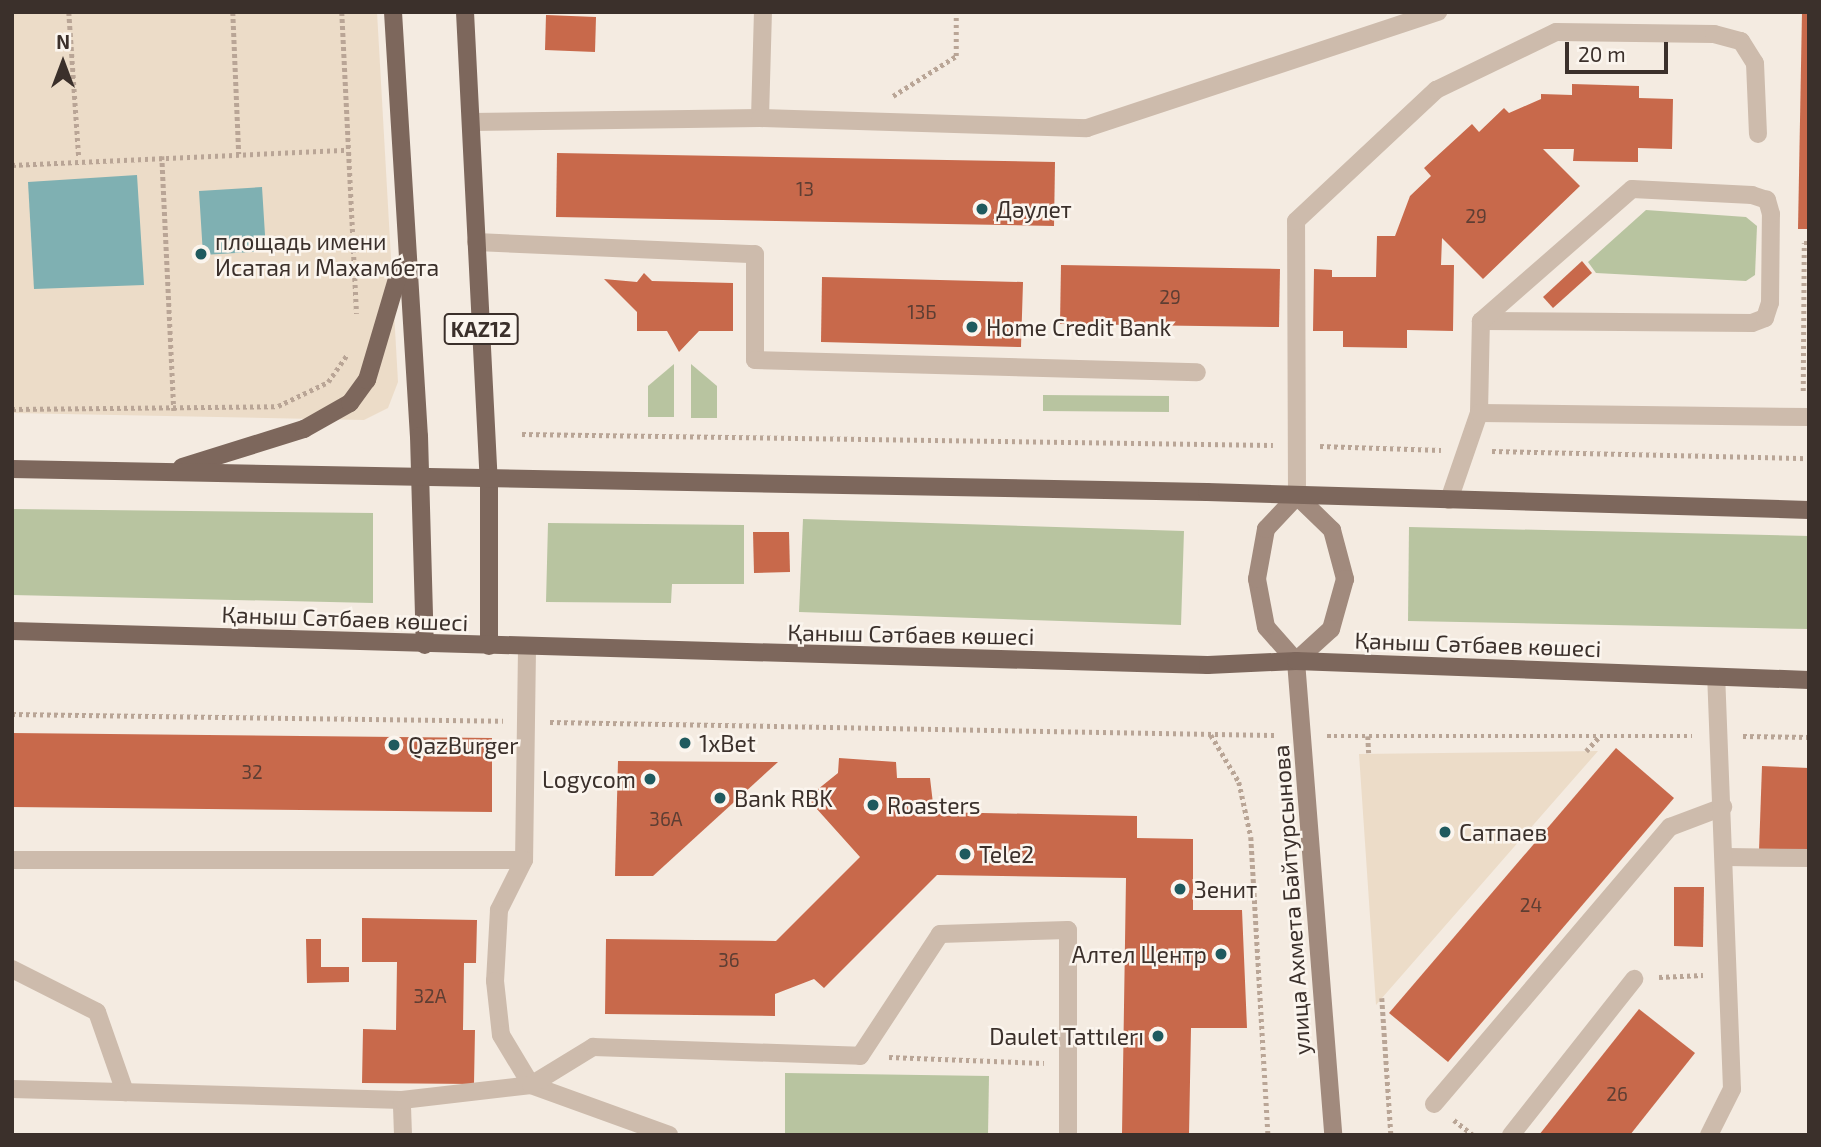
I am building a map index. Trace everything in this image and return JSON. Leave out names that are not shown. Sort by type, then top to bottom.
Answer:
[{"type":"main road","name":"KAZ12","points":[[393,12],[420,477],[425,645]]},
{"type":"main road","name":"KAZ12","points":[[465,12],[489,478],[489,646]]},
{"type":"main road","points":[[166,471],[304,429],[350,402],[367,380],[405,251]]},
{"type":"main road","points":[[12,469],[1297,496],[1809,510]]},
{"type":"main road","name":"Қаныш Сәтбаев көшесі","points":[[12,631],[527,649],[1208,665],[1296,661],[1809,680]]},
{"type":"street","points":[[1297,496],[1332,530],[1345,579],[1331,629],[1296,661],[1266,627],[1257,579],[1266,529],[1297,496]]},
{"type":"street","name":"улица Ахмета Байтурсынова","points":[[1296,661],[1332,1135]]},
{"type":"lane","points":[[760,118],[763,12]]},
{"type":"lane","points":[[471,122],[760,118],[1087,128],[1438,12]]},
{"type":"lane","points":[[1297,496],[1296,221],[1436,90],[1556,32],[1714,34],[1741,41],[1755,63],[1758,134]]},
{"type":"lane","points":[[1449,500],[1470,450],[1479,413],[1481,321],[1632,189],[1752,195],[1767,200],[1771,214],[1770,303],[1765,318],[1752,323],[1481,321]]},
{"type":"lane","points":[[476,242],[755,254],[755,360],[1197,372]]},
{"type":"lane","points":[[1479,413],[1806,417]]},
{"type":"lane","points":[[527,649],[524,860],[499,910],[495,981],[500,1035],[531,1085],[669,1135]]},
{"type":"lane","points":[[1709,1135],[1732,1089],[1726,857],[1716,678]]},
{"type":"lane","points":[[1434,1104],[1670,827],[1723,807]]},
{"type":"lane","points":[[1726,857],[1809,858]]},
{"type":"lane","points":[[12,860],[524,860]]},
{"type":"lane","points":[[12,1089],[402,1100],[531,1085],[593,1047],[860,1056],[940,934],[1068,930],[1068,1135]]},
{"type":"lane","points":[[12,969],[97,1012],[125,1092]]},
{"type":"lane","points":[[1511,1135],[1634,979]]},
{"type":"lane","points":[[402,1100],[403,1135]]},
{"type":"path","points":[[69,12],[79,159]]},
{"type":"path","points":[[233,12],[239,154]]},
{"type":"path","points":[[342,12],[357,318]]},
{"type":"path","points":[[854,121],[956,56],[956,12]]},
{"type":"path","points":[[12,165],[79,159],[348,150]]},
{"type":"path","points":[[162,156],[174,411]]},
{"type":"path","points":[[1806,417],[1804,243],[1809,243]]},
{"type":"path","points":[[12,409],[174,411],[278,406],[328,382],[350,349]]},
{"type":"path","points":[[522,434],[1296,446],[1809,458]]},
{"type":"path","points":[[12,714],[1303,736],[1809,737]]},
{"type":"path","points":[[1211,734],[1239,782],[1251,837],[1268,1135]]},
{"type":"path","points":[[1368,736],[1369,753]]},
{"type":"path","points":[[1586,751],[1599,736]]},
{"type":"path","points":[[1634,979],[1730,973]]},
{"type":"path","points":[[1382,998],[1391,1135]]},
{"type":"path","points":[[860,1056],[1067,1064]]},
{"type":"green space","points":[[1646,210],[1746,217],[1757,226],[1755,275],[1746,281],[1596,273],[1588,262]]},
{"type":"green space","points":[[674,364],[674,417],[648,417],[648,386]]},
{"type":"green space","points":[[691,364],[717,386],[717,418],[691,418]]},
{"type":"green space","points":[[1043,395],[1169,396],[1169,412],[1043,411]]},
{"type":"green space","points":[[12,509],[373,513],[373,603],[12,595]]},
{"type":"green space","points":[[803,519],[1184,531],[1181,625],[799,612]]},
{"type":"green space","points":[[548,523],[744,525],[744,584],[672,584],[671,603],[546,602]]},
{"type":"green space","points":[[1409,527],[1809,536],[1809,629],[1408,621]]},
{"type":"green space","points":[[785,1073],[989,1076],[988,1135],[785,1135]]},
{"type":"shaded area","name":"площадь имени Исатая и Махамбета","points":[[12,12],[377,12],[398,382],[388,408],[364,420],[12,413]]},
{"type":"shaded area","points":[[1598,751],[1382,998],[1376,1005],[1359,754]]},
{"type":"water","points":[[137,175],[144,285],[34,289],[28,182]]},
{"type":"water","points":[[262,187],[266,251],[203,255],[199,191]]},
{"type":"building","points":[[1802,12],[1809,12],[1809,229],[1798,229]]},
{"type":"building","points":[[546,15],[596,17],[595,52],[545,50]]},
{"type":"building","points":[[1572,84],[1639,86],[1639,98],[1673,99],[1672,149],[1638,148],[1638,162],[1573,161],[1574,149],[1543,149],[1580,186],[1483,279],[1442,238],[1441,265],[1454,265],[1453,331],[1407,330],[1407,348],[1343,347],[1343,331],[1313,331],[1314,269],[1332,270],[1332,277],[1376,277],[1377,236],[1395,236],[1410,196],[1431,176],[1424,168],[1472,124],[1479,132],[1504,108],[1509,113],[1541,99],[1541,94],[1572,95]]},
{"type":"building","points":[[557,153],[1055,162],[1054,226],[556,217]]},
{"type":"building","points":[[1582,261],[1592,273],[1553,308],[1543,297]]},
{"type":"building","points":[[1061,265],[1280,269],[1279,327],[1060,324]]},
{"type":"building","points":[[644,273],[652,281],[733,283],[733,331],[699,331],[679,352],[667,331],[637,331],[637,312],[604,279],[637,282]]},
{"type":"building","points":[[822,277],[1023,282],[1021,347],[821,342]]},
{"type":"building","points":[[753,532],[789,532],[790,572],[754,573]]},
{"type":"building","points":[[12,733],[492,738],[492,812],[12,807]]},
{"type":"building","points":[[1616,748],[1674,798],[1448,1062],[1389,1013]]},
{"type":"building","points":[[839,758],[896,762],[897,778],[930,778],[934,812],[1137,816],[1137,838],[1193,839],[1193,910],[1242,910],[1247,1028],[1191,1028],[1189,1135],[1122,1134],[1126,878],[937,875],[824,988],[814,979],[775,994],[775,1016],[605,1014],[606,939],[776,941],[860,857],[807,798],[838,773]]},
{"type":"building","points":[[618,761],[778,762],[653,876],[615,876]]},
{"type":"building","points":[[1762,766],[1809,768],[1809,852],[1759,851]]},
{"type":"building","points":[[1674,887],[1704,887],[1703,947],[1674,946]]},
{"type":"building","points":[[362,918],[477,920],[476,963],[464,963],[463,1030],[475,1030],[474,1084],[362,1083],[363,1029],[396,1030],[397,962],[362,962]]},
{"type":"building","points":[[306,939],[321,939],[321,967],[349,967],[349,982],[307,983]]},
{"type":"building","points":[[1639,1009],[1695,1053],[1630,1135],[1539,1135]]},
{"type":"place","name":"Дәулет","points":[[982,209]]},
{"type":"place","name":"площадь имени Исатая и Махамбета","points":[[201,254]]},
{"type":"place","name":"Home Credit Bank","points":[[972,327]]},
{"type":"place","name":"1xBet","points":[[685,743]]},
{"type":"place","name":"QazBurger","points":[[394,745]]},
{"type":"place","name":"Logycom","points":[[650,779]]},
{"type":"place","name":"Bank RBK","points":[[720,798]]},
{"type":"place","name":"Roasters","points":[[873,805]]},
{"type":"place","name":"Сатпаев","points":[[1445,832]]},
{"type":"place","name":"Tele2","points":[[965,854]]},
{"type":"place","name":"Зенит","points":[[1180,889]]},
{"type":"place","name":"Алтел Центр","points":[[1221,954]]},
{"type":"place","name":"Daulet Tattılerı","points":[[1158,1036]]}]
